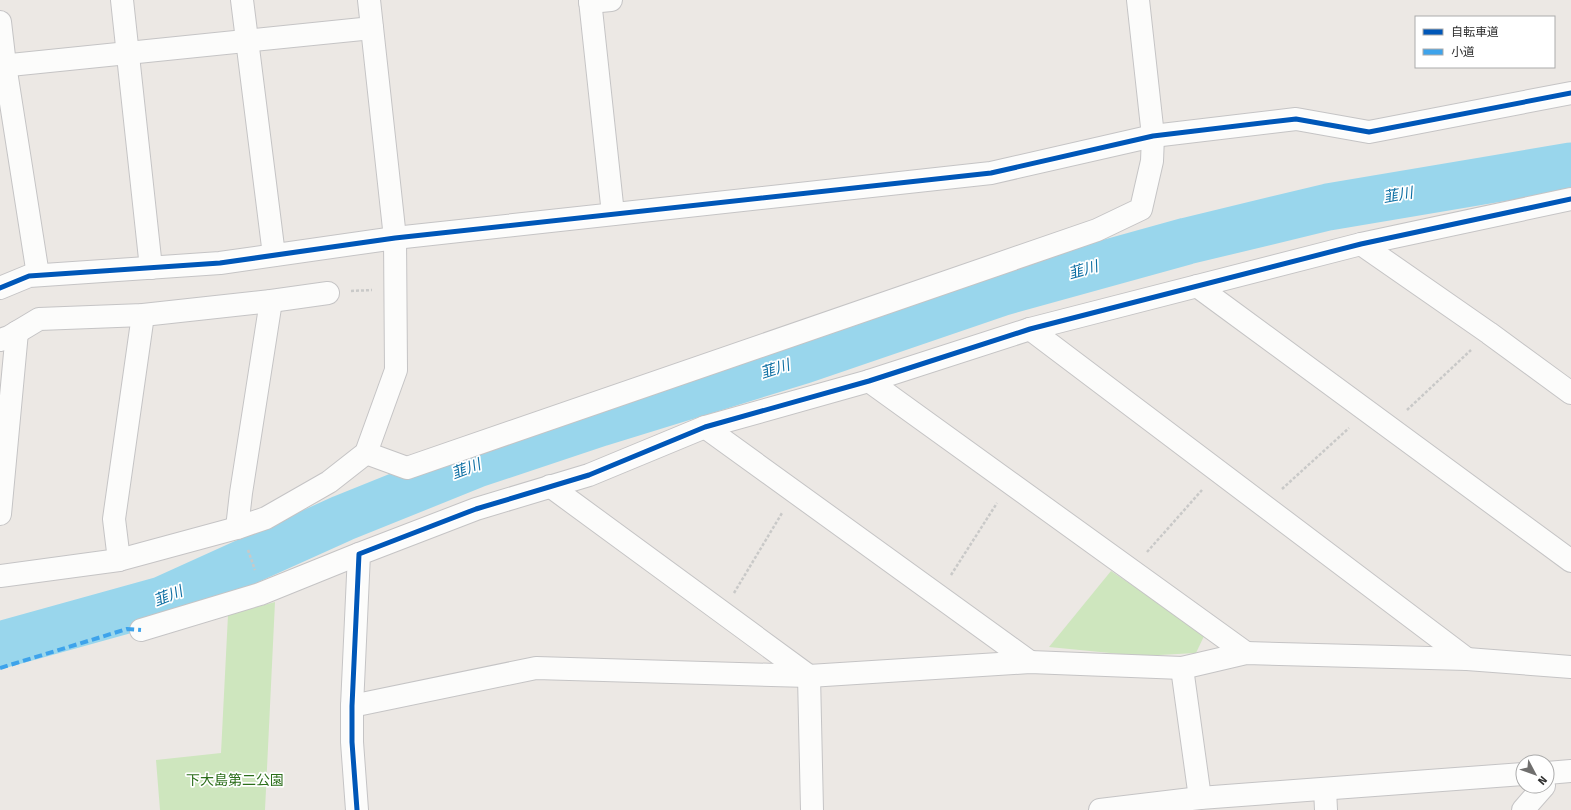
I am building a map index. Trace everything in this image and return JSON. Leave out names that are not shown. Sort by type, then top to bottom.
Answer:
[{"type":"street","points":[[122,0],[152,268]]},
{"type":"street","points":[[242,0],[274,255]]},
{"type":"street","points":[[0,576],[119,560],[238,528],[266,518],[329,482],[366,452],[396,370],[395,238],[369,0]]},
{"type":"street","points":[[366,452],[407,468],[1097,230],[1141,208],[1152,161],[1154,136],[1138,0]]},
{"type":"street","points":[[597,1],[613,214]]},
{"type":"street","points":[[0,22],[2,66],[38,275]]},
{"type":"street","points":[[2,66],[372,28]]},
{"type":"street","points":[[0,288],[29,276],[220,263],[395,238],[991,173],[1154,136],[1296,119],[1369,132],[1571,93]]},
{"type":"street","points":[[141,630],[263,593],[476,509],[589,475],[705,427],[869,381],[1030,329],[1361,244],[1571,199]]},
{"type":"street","points":[[1361,244],[1571,393]]},
{"type":"street","points":[[1197,286],[1571,561]]},
{"type":"street","points":[[0,514],[9,336],[39,319],[143,315],[271,301],[328,293]]},
{"type":"street","points":[[238,528],[241,493],[271,301]]},
{"type":"street","points":[[119,560],[114,520],[143,315]]},
{"type":"street","points":[[1030,329],[1467,659]]},
{"type":"street","points":[[869,381],[1246,653]]},
{"type":"street","points":[[705,427],[1030,662]]},
{"type":"street","points":[[550,486],[810,676]]},
{"type":"street","points":[[357,810],[352,742],[352,706],[359,554]]},
{"type":"street","points":[[352,706],[536,668],[810,676],[1030,662],[1182,668],[1246,653],[1467,659],[1571,667]]},
{"type":"street","points":[[1182,668],[1200,798]]},
{"type":"street","points":[[810,676],[812,810]]},
{"type":"street","points":[[1100,810],[1143,808],[1200,798],[1325,800],[1515,775]]},
{"type":"street","points":[[1523,810],[1538,794]]},
{"type":"path","points":[[328,293],[395,289]]},
{"type":"path","points":[[1389,427],[1488,333]]},
{"type":"path","points":[[1264,506],[1367,411]]},
{"type":"path","points":[[1132,570],[1218,471]]},
{"type":"path","points":[[938,596],[1010,483]]},
{"type":"path","points":[[723,612],[795,492]]},
{"type":"path","points":[[238,528],[263,593]]},
{"type":"green space","points":[[1111,571],[1205,634],[1196,653],[1141,656],[1049,647]]},
{"type":"green space","name":"下大島第二公園","points":[[275,602],[265,810],[160,810],[156,760],[221,753],[228,615]]},
{"type":"waterway","name":"韮川","points":[[0,645],[162,600],[343,518],[477,464],[600,423],[804,360],[1003,292],[1187,241],[1328,207],[1571,166]]},
{"type":"marked path","points":[[0,668],[127,629],[141,630]]},
{"type":"cycle path","points":[[0,288],[29,276],[220,263],[395,238],[991,173],[1153,136],[1296,119],[1369,132],[1571,93]]},
{"type":"cycle path","points":[[357,810],[352,742],[352,706],[359,554],[476,509],[589,475],[705,427],[869,381],[1030,329],[1361,244],[1571,199]]}]
